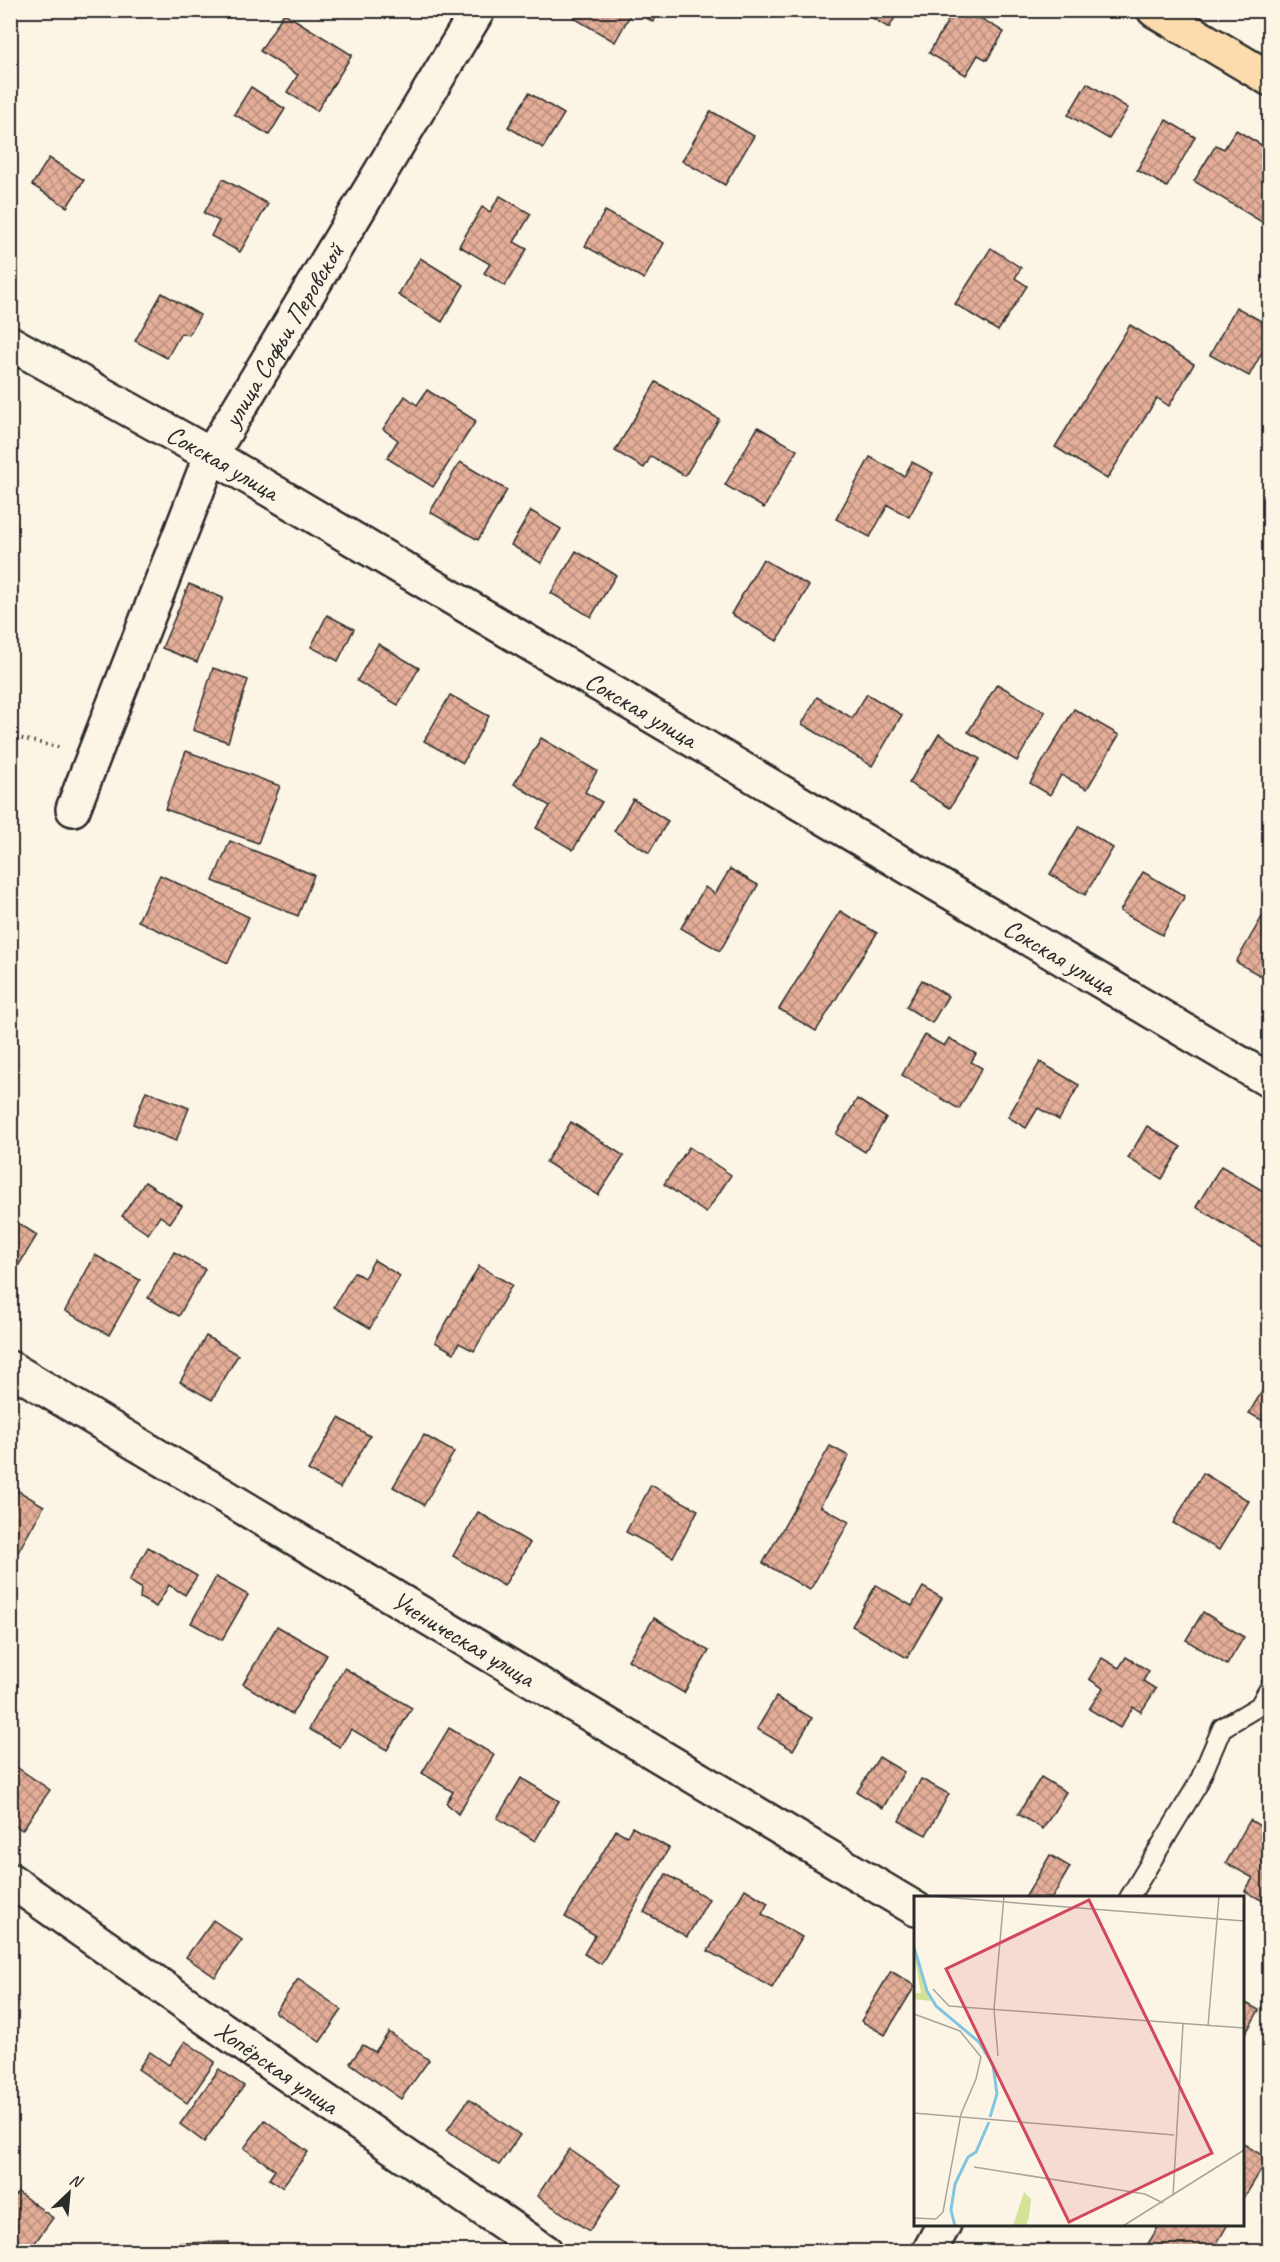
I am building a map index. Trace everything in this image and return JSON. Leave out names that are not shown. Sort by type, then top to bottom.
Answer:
[{"type":"main road","points":[[1154,10],[1269,79]]},
{"type":"street","name":"улица Софьи Перовской","points":[[73,809],[211,455],[478,10]]},
{"type":"street","name":"Сокская улица","points":[[10,343],[211,455],[1269,1081]]},
{"type":"street","name":"Ученическая улица","points":[[10,1368],[914,1908]]},
{"type":"street","name":"Хопёрская улица","points":[[10,1880],[279,2069],[546,2252]]},
{"type":"street","points":[[929,2252],[943,2226]]},
{"type":"lane","points":[[1130,1896],[1198,1784],[1222,1728],[1259,1706],[1269,1687]]},
{"type":"path","points":[[11,736],[94,756]]},
{"type":"building","points":[[578,10],[633,10],[615,42],[574,18]]},
{"type":"building","points":[[634,10],[660,10],[653,22]]},
{"type":"building","points":[[859,10],[899,10],[889,28]]},
{"type":"building","points":[[954,10],[967,10],[1004,32],[987,60],[978,55],[966,75],[929,53]]},
{"type":"building","points":[[284,13],[352,55],[317,111],[287,92],[298,75],[260,51]]},
{"type":"building","points":[[1087,83],[1128,108],[1109,139],[1068,115]]},
{"type":"building","points":[[251,87],[285,109],[269,135],[234,114]]},
{"type":"building","points":[[529,93],[564,114],[543,148],[508,127]]},
{"type":"building","points":[[711,111],[754,136],[725,185],[682,161]]},
{"type":"building","points":[[1166,120],[1195,137],[1167,187],[1137,170]]},
{"type":"building","points":[[1236,130],[1270,150],[1270,227],[1194,181],[1216,145],[1224,149]]},
{"type":"building","points":[[49,158],[84,180],[67,207],[32,185]]},
{"type":"building","points":[[223,179],[268,204],[240,252],[211,236],[219,221],[204,213]]},
{"type":"building","points":[[500,196],[531,214],[514,242],[527,249],[505,286],[484,273],[490,264],[459,246],[482,207],[490,212]]},
{"type":"building","points":[[605,211],[664,243],[644,279],[585,246]]},
{"type":"building","points":[[991,248],[1021,268],[1015,278],[1027,286],[998,331],[955,304]]},
{"type":"building","points":[[420,258],[464,285],[442,322],[398,295]]},
{"type":"building","points":[[162,293],[200,315],[189,335],[181,333],[167,358],[135,341]]},
{"type":"building","points":[[1236,307],[1270,326],[1270,338],[1249,376],[1210,355]]},
{"type":"building","points":[[1130,325],[1194,364],[1169,406],[1157,398],[1107,479],[1055,447]]},
{"type":"building","points":[[656,382],[719,419],[685,476],[651,456],[644,468],[615,451]]},
{"type":"building","points":[[427,390],[476,421],[433,487],[387,458],[398,440],[383,429],[405,396],[417,405]]},
{"type":"building","points":[[758,427],[797,450],[764,508],[725,485]]},
{"type":"building","points":[[870,457],[904,476],[912,462],[933,473],[909,517],[888,505],[870,537],[836,519]]},
{"type":"building","points":[[460,462],[507,490],[478,540],[430,512]]},
{"type":"building","points":[[531,511],[561,529],[541,563],[511,545]]},
{"type":"building","points":[[576,551],[616,575],[591,617],[551,593]]},
{"type":"building","points":[[763,559],[809,586],[777,641],[731,614]]},
{"type":"building","points":[[189,584],[223,598],[197,662],[162,648]]},
{"type":"building","points":[[327,615],[354,629],[338,661],[311,647]]},
{"type":"building","points":[[378,644],[419,668],[398,705],[357,681]]},
{"type":"building","points":[[213,668],[248,680],[228,742],[193,730]]},
{"type":"building","points":[[997,684],[1045,712],[1017,761],[968,732]]},
{"type":"building","points":[[867,694],[902,715],[872,766],[802,724],[817,697],[852,718]]},
{"type":"building","points":[[450,695],[489,716],[463,763],[424,741]]},
{"type":"building","points":[[1074,709],[1119,735],[1087,789],[1061,775],[1050,795],[1030,783]]},
{"type":"building","points":[[939,734],[980,759],[950,808],[909,783]]},
{"type":"building","points":[[541,738],[597,771],[585,792],[602,802],[573,850],[536,828],[550,806],[514,784]]},
{"type":"building","points":[[186,751],[280,786],[258,843],[165,809]]},
{"type":"building","points":[[633,799],[668,821],[649,853],[614,831]]},
{"type":"building","points":[[1079,826],[1113,848],[1085,895],[1050,874]]},
{"type":"building","points":[[230,841],[314,875],[298,916],[213,881]]},
{"type":"building","points":[[730,869],[758,885],[720,951],[681,928],[705,887],[715,894]]},
{"type":"building","points":[[1143,872],[1185,896],[1162,935],[1120,911]]},
{"type":"building","points":[[160,875],[249,917],[228,963],[138,921]]},
{"type":"building","points":[[1266,910],[1270,912],[1270,981],[1236,962]]},
{"type":"building","points":[[840,911],[877,933],[816,1031],[779,1009]]},
{"type":"building","points":[[922,980],[948,996],[932,1023],[906,1007]]},
{"type":"building","points":[[925,1035],[944,1046],[949,1038],[976,1054],[971,1062],[982,1068],[959,1109],[902,1075]]},
{"type":"building","points":[[1040,1062],[1079,1085],[1059,1120],[1038,1108],[1026,1128],[1008,1117]]},
{"type":"building","points":[[146,1091],[189,1108],[176,1141],[133,1124]]},
{"type":"building","points":[[857,1099],[886,1118],[865,1152],[836,1134]]},
{"type":"building","points":[[571,1122],[624,1156],[598,1195],[546,1162]]},
{"type":"building","points":[[1147,1126],[1181,1147],[1162,1179],[1128,1158]]},
{"type":"building","points":[[689,1147],[731,1175],[706,1213],[664,1184]]},
{"type":"building","points":[[1221,1166],[1270,1195],[1270,1246],[1267,1250],[1196,1207]]},
{"type":"building","points":[[145,1182],[182,1206],[170,1223],[160,1216],[148,1234],[122,1216]]},
{"type":"building","points":[[10,1218],[37,1235],[11,1278],[10,1278]]},
{"type":"building","points":[[174,1252],[205,1269],[179,1316],[148,1298]]},
{"type":"building","points":[[95,1255],[140,1280],[109,1335],[65,1311]]},
{"type":"building","points":[[374,1260],[400,1276],[370,1328],[334,1307],[354,1272],[364,1278]]},
{"type":"building","points":[[479,1266],[512,1285],[474,1351],[459,1343],[454,1353],[435,1342]]},
{"type":"building","points":[[206,1336],[238,1355],[212,1400],[180,1382]]},
{"type":"building","points":[[1270,1378],[1270,1425],[1249,1413]]},
{"type":"building","points":[[339,1418],[370,1436],[340,1488],[308,1470]]},
{"type":"building","points":[[424,1435],[454,1452],[424,1505],[393,1487]]},
{"type":"building","points":[[830,1446],[849,1456],[820,1506],[849,1522],[810,1590],[763,1563]]},
{"type":"building","points":[[1203,1473],[1249,1501],[1219,1550],[1173,1523]]},
{"type":"building","points":[[651,1485],[698,1510],[673,1557],[626,1532]]},
{"type":"building","points":[[10,1486],[44,1506],[18,1552],[10,1548]]},
{"type":"building","points":[[478,1512],[530,1543],[504,1586],[453,1556]]},
{"type":"building","points":[[148,1547],[197,1576],[185,1595],[169,1585],[156,1607],[140,1598],[141,1588],[129,1581]]},
{"type":"building","points":[[216,1577],[248,1595],[222,1640],[191,1623]]},
{"type":"building","points":[[876,1585],[912,1606],[923,1587],[942,1598],[907,1658],[852,1626]]},
{"type":"building","points":[[1203,1612],[1244,1637],[1227,1665],[1186,1640]]},
{"type":"building","points":[[654,1618],[709,1651],[684,1693],[628,1660]]},
{"type":"building","points":[[277,1626],[327,1655],[292,1714],[243,1684]]},
{"type":"building","points":[[1126,1657],[1149,1671],[1143,1681],[1156,1689],[1141,1712],[1133,1707],[1120,1728],[1089,1709],[1103,1688],[1089,1679],[1102,1658],[1119,1668]]},
{"type":"building","points":[[344,1668],[412,1708],[387,1750],[351,1729],[340,1747],[309,1729]]},
{"type":"building","points":[[776,1697],[812,1718],[793,1750],[757,1729]]},
{"type":"building","points":[[449,1728],[494,1755],[458,1814],[446,1803],[453,1792],[422,1773]]},
{"type":"building","points":[[879,1757],[904,1772],[883,1808],[857,1792]]},
{"type":"building","points":[[15,1766],[50,1790],[22,1830],[10,1822],[10,1773]]},
{"type":"building","points":[[1041,1777],[1066,1792],[1043,1829],[1018,1814]]},
{"type":"building","points":[[521,1778],[559,1801],[535,1841],[497,1818]]},
{"type":"building","points":[[921,1779],[949,1794],[926,1835],[899,1821]]},
{"type":"building","points":[[1250,1820],[1270,1832],[1270,1905],[1245,1891],[1253,1878],[1226,1863]]},
{"type":"building","points":[[632,1827],[669,1848],[601,1964],[584,1954],[595,1935],[565,1917],[616,1830],[627,1836]]},
{"type":"building","points":[[1050,1855],[1070,1867],[1053,1896],[1026,1896]]},
{"type":"building","points":[[666,1874],[709,1899],[687,1937],[644,1912]]},
{"type":"building","points":[[745,1889],[768,1903],[762,1914],[802,1937],[772,1988],[708,1951]]},
{"type":"building","points":[[213,1920],[242,1940],[215,1977],[186,1957]]},
{"type":"building","points":[[891,1971],[914,1985],[885,2035],[861,2021]]},
{"type":"building","points":[[298,1979],[342,2010],[320,2042],[275,2012]]},
{"type":"building","points":[[1244,2002],[1259,2010],[1244,2036]]},
{"type":"building","points":[[389,2032],[429,2060],[401,2099],[350,2063],[363,2045],[375,2052]]},
{"type":"building","points":[[185,2041],[215,2062],[187,2103],[138,2069],[150,2052],[169,2065]]},
{"type":"building","points":[[219,2069],[244,2086],[204,2142],[180,2124]]},
{"type":"building","points":[[469,2099],[520,2135],[499,2165],[447,2130]]},
{"type":"building","points":[[265,2120],[308,2152],[282,2187],[269,2179],[275,2170],[244,2148]]},
{"type":"building","points":[[1244,2144],[1268,2159],[1244,2198]]},
{"type":"building","points":[[569,2149],[621,2185],[589,2231],[537,2196]]},
{"type":"building","points":[[18,2192],[53,2218],[28,2252],[15,2252],[10,2248],[10,2202]]},
{"type":"building","points":[[1159,2226],[1227,2226],[1212,2252],[1143,2252]]},
{"type":"building","points":[[229,2242],[229,2252],[176,2252],[175,2243]]}]
